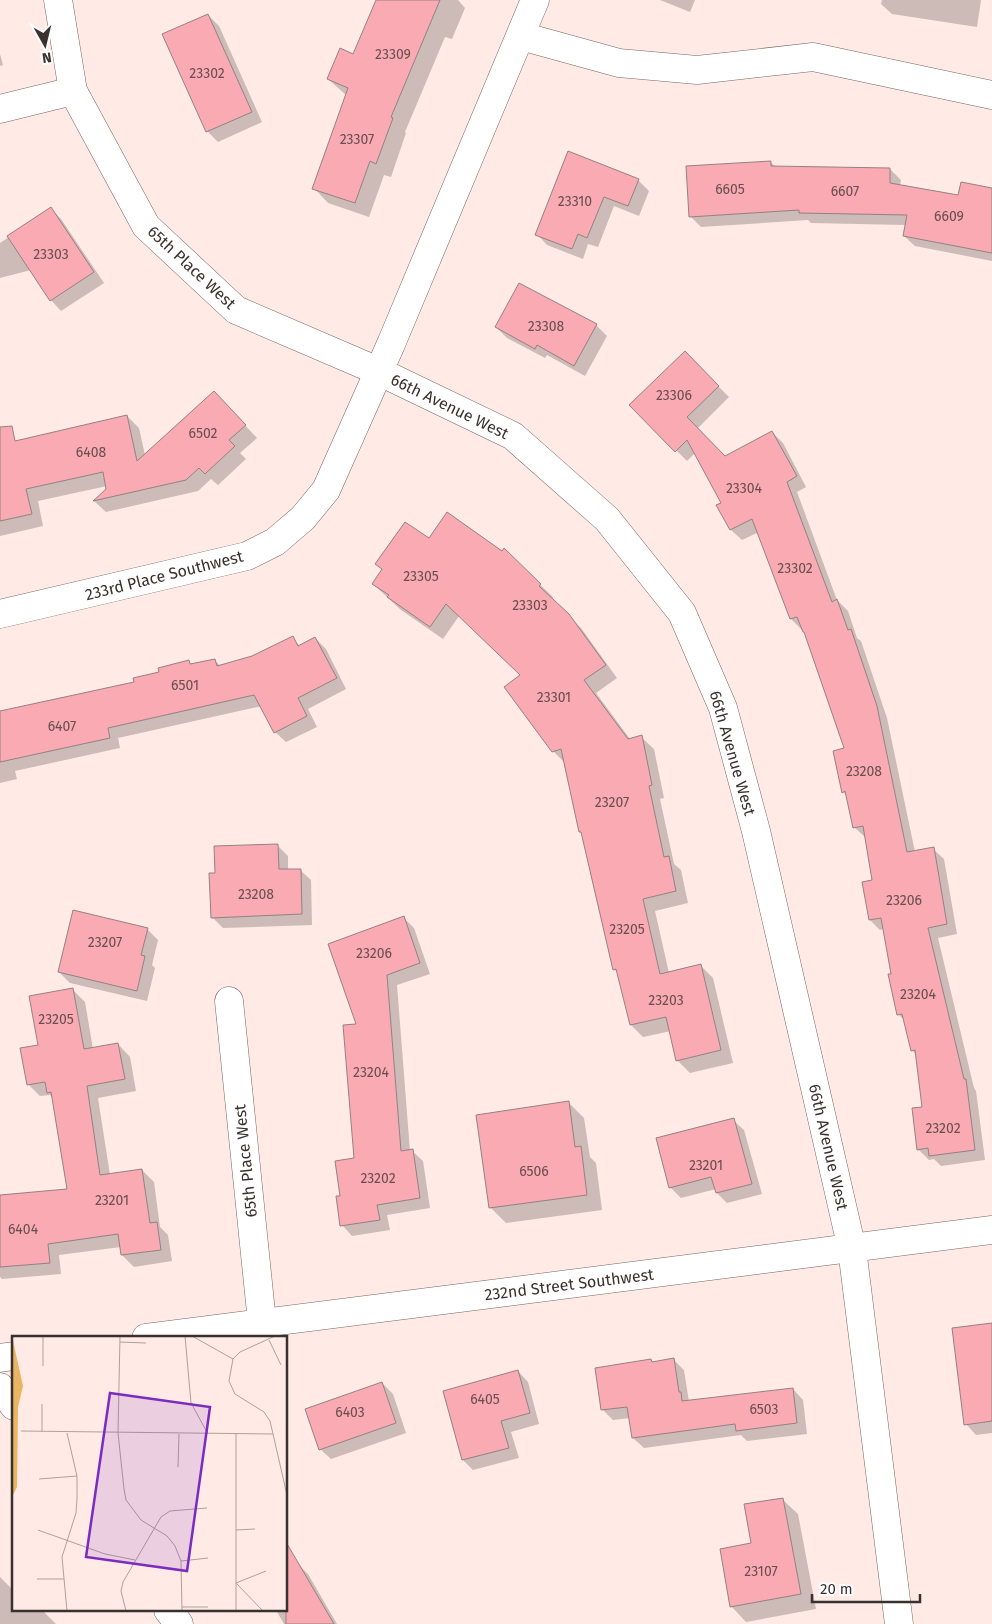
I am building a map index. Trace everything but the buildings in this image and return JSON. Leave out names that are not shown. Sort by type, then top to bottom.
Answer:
[{"type":"street","name":"65th Place West","points":[[58,0],[73,91],[146,226],[236,310],[378,371]]},
{"type":"street","name":"66th Avenue West","points":[[535,0],[378,371],[513,436],[607,519],[682,613],[723,708],[756,831],[852,1249],[899,1624]]},
{"type":"street","points":[[521,36],[619,63],[697,70],[813,57],[992,95]]},
{"type":"street","points":[[0,109],[73,91]]},
{"type":"street","name":"233rd Place Southwest","points":[[0,614],[218,564],[247,556],[275,542],[303,518],[326,490],[378,371]]},
{"type":"street","name":"65th Place West","points":[[228,1001],[262,1322]]},
{"type":"street","name":"232nd Street Southwest","points":[[160,1336],[992,1230]]},
{"type":"street","points":[[0,1387],[12,1403]]},
{"type":"street","points":[[170,1612],[179,1624]]}]
